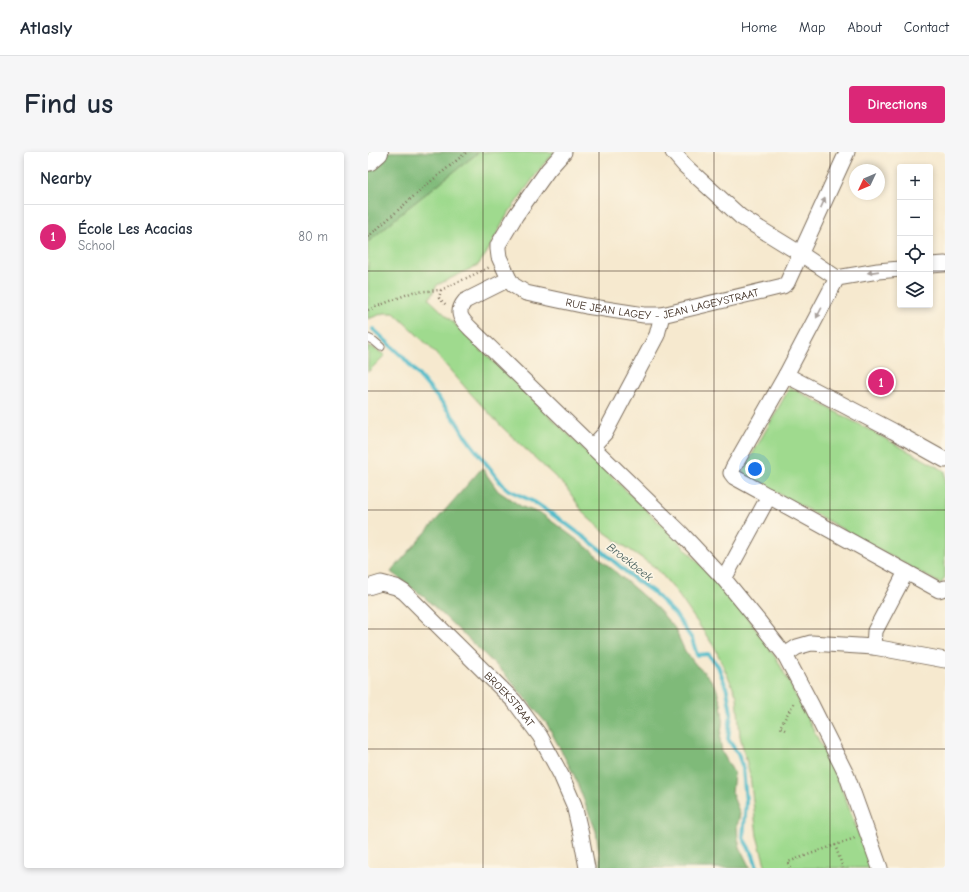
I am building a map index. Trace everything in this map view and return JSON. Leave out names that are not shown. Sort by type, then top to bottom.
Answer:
[{"type":"main road","points":[[368,160],[376,152]]},
{"type":"street","points":[[564,152],[548,170],[516,215],[498,245],[501,262],[509,279],[465,301],[460,309],[462,318],[469,327],[681,533],[724,579],[760,623],[785,656],[847,776],[880,868]]},
{"type":"street","points":[[673,152],[685,166],[741,217],[837,278],[897,269]]},
{"type":"street","name":"RUE JEAN LAGEY - JEAN LAGEYSTRAAT","points":[[509,279],[513,285],[526,293],[586,306],[644,316],[662,315],[783,286],[787,283],[801,254],[847,152]]},
{"type":"street","points":[[933,265],[945,264]]},
{"type":"street","points":[[837,278],[786,375],[731,473],[734,477],[939,590],[945,588]]},
{"type":"street","points":[[592,447],[605,433],[657,335],[662,315]]},
{"type":"street","points":[[786,375],[945,460]]},
{"type":"street","points":[[724,579],[769,496]]},
{"type":"street","points":[[874,647],[875,631],[906,572]]},
{"type":"street","name":"BROEKSTRAAT","points":[[368,587],[381,583],[396,587],[404,592],[514,701],[540,736],[568,791],[574,805],[587,868]]},
{"type":"street","points":[[785,656],[797,647],[811,643],[874,647],[945,660]]},
{"type":"lane","points":[[368,338],[381,347]]},
{"type":"path","points":[[368,237],[424,187],[467,152]]},
{"type":"path","points":[[368,310],[412,292],[441,290],[501,262]]},
{"type":"path","points":[[785,730],[780,727],[795,700]]},
{"type":"path","points":[[790,868],[788,862],[856,838]]},
{"type":"path","points":[[835,845],[843,868]]},
{"type":"green space","points":[[368,152],[479,152],[409,207],[368,242]]},
{"type":"green space","points":[[479,152],[555,152],[542,166],[507,215],[486,254],[478,265],[437,285],[429,299],[676,539],[738,604],[778,661],[835,772],[872,868],[766,868],[757,836],[750,775],[740,736],[737,696],[715,648],[675,590],[656,568],[603,531],[585,515],[566,487],[503,428],[429,346],[394,313],[384,313],[368,319],[368,242],[409,207]]},
{"type":"green space","points":[[368,345],[385,355],[368,372]]},
{"type":"green space","points":[[790,387],[945,471],[945,577],[941,584],[742,473]]},
{"type":"green space","points":[[482,468],[498,491],[522,507],[542,514],[588,548],[657,608],[674,627],[685,651],[716,687],[723,718],[720,739],[722,752],[734,773],[732,794],[740,814],[737,826],[738,839],[740,848],[750,868],[601,868],[596,831],[574,775],[547,724],[503,672],[423,596],[391,572]]},
{"type":"waterway","name":"Broekbeek","points":[[373,329],[403,357],[443,404],[465,436],[502,484],[509,490],[534,502],[561,520],[653,592],[675,614],[692,639],[697,655],[708,654],[718,666],[727,690],[731,713],[728,739],[738,754],[743,768],[746,802],[743,838],[753,855],[757,868]]},
{"type":"place","name":"École Les Acacias","points":[[881,382]]}]
